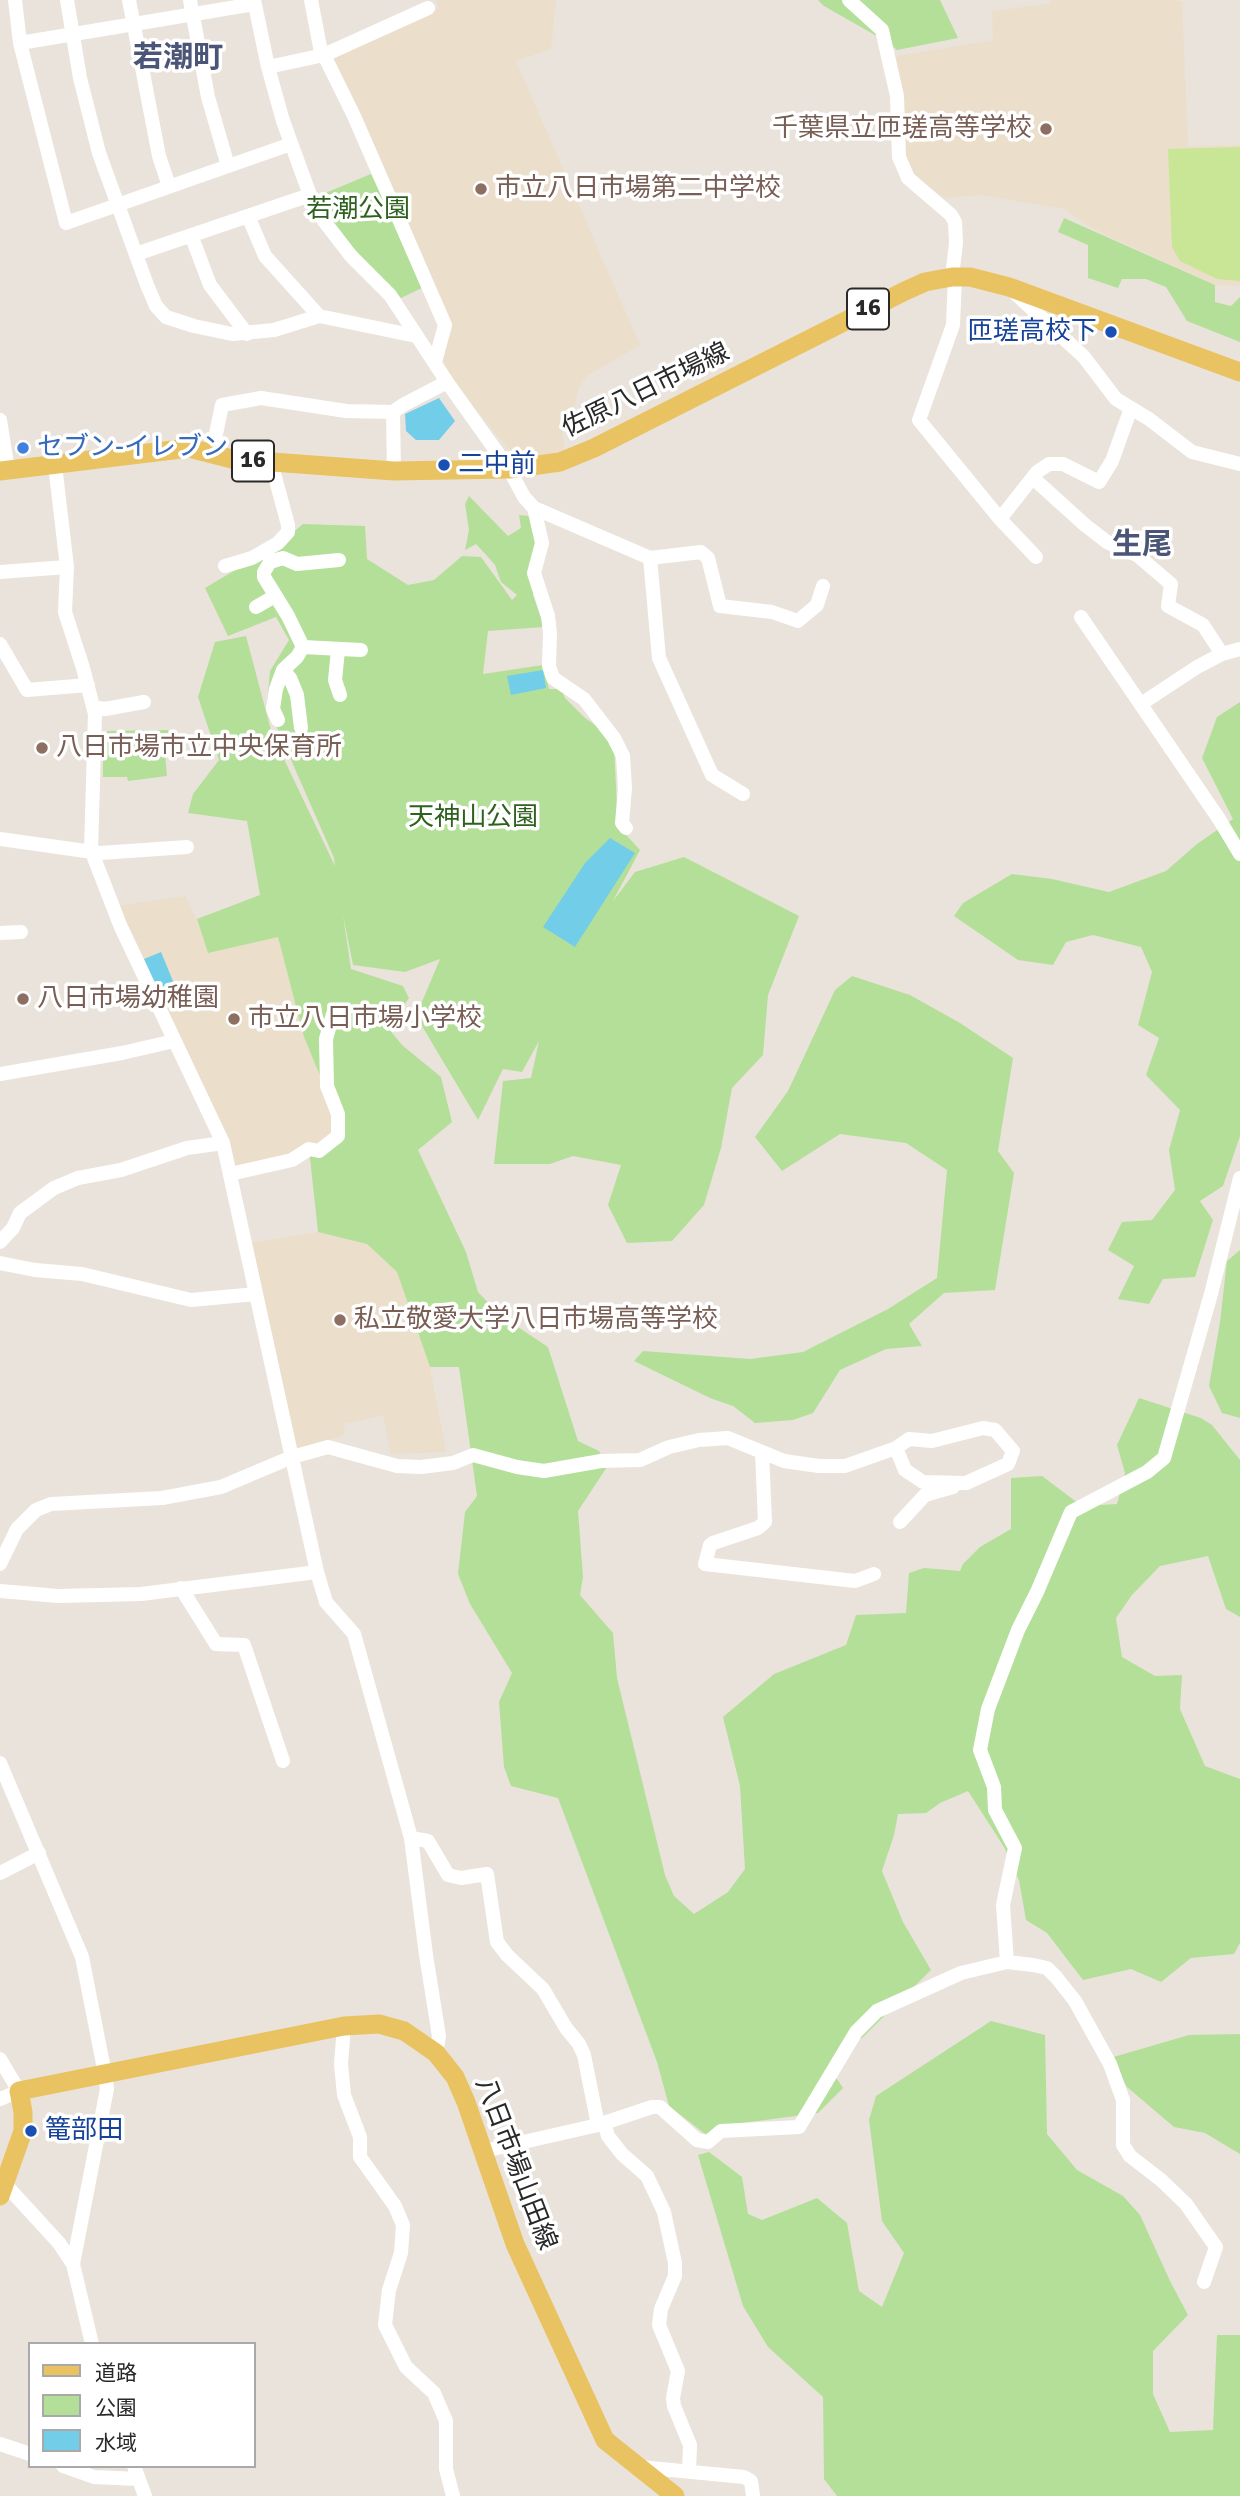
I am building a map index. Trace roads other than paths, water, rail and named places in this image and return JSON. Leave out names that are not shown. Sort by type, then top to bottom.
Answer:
[{"type":"main road","name":"佐原八日市場線","points":[[4,470],[189,448],[232,458],[394,471],[509,469],[560,462],[594,448],[905,291],[925,282],[953,277],[970,277],[1009,287],[1240,372]]},
{"type":"main road","name":"八日市場山田線","points":[[19,2091],[344,2026],[368,2024],[390,2027],[415,2038],[436,2053],[455,2077],[484,2151],[515,2244],[605,2440],[675,2496]]},
{"type":"main road","points":[[3,2182],[23,2131],[19,2091]]},
{"type":"street","points":[[15,0],[20,43],[66,223],[291,145]]},
{"type":"street","points":[[67,0],[91,124],[117,204],[156,306],[166,317],[186,325],[232,334],[247,334],[274,330],[319,316],[416,336]]},
{"type":"street","points":[[128,0],[159,156],[169,186]]},
{"type":"street","points":[[311,0],[320,47],[354,116],[445,325],[435,362]]},
{"type":"street","points":[[849,0],[882,30],[897,96],[899,157],[908,178],[955,222],[953,325],[919,420],[1000,519],[1035,557]]},
{"type":"street","points":[[20,43],[132,23],[191,7],[254,2],[268,67],[291,145],[310,195],[324,221],[351,256],[390,295],[509,469],[524,497],[534,508],[650,558],[701,552],[708,558],[720,606],[772,612],[797,621],[817,606],[823,586]]},
{"type":"street","points":[[191,7],[208,97],[228,166]]},
{"type":"street","points":[[268,67],[324,55],[428,8]]},
{"type":"street","points":[[136,254],[310,195]]},
{"type":"street","points":[[247,216],[265,256],[319,316]]},
{"type":"street","points":[[191,235],[210,285],[247,334]]},
{"type":"street","points":[[1009,287],[1084,357],[1116,398],[1192,452],[1240,464]]},
{"type":"street","points":[[212,453],[222,405],[261,398],[346,411],[393,412],[447,382]]},
{"type":"street","points":[[1000,519],[1042,467],[1056,463],[1099,482],[1112,461],[1131,408]]},
{"type":"street","points":[[393,412],[394,471]]},
{"type":"street","points":[[0,419],[4,470]]},
{"type":"street","points":[[225,566],[253,558],[278,543],[288,532],[271,462]]},
{"type":"street","points":[[55,465],[67,567],[65,612],[93,707],[91,850],[120,925],[223,1143],[317,1572],[326,1602],[354,1634],[411,1838],[439,2036],[436,2053]]},
{"type":"street","points":[[1033,478],[1107,542],[1137,555],[1171,584],[1168,606],[1203,625],[1222,654]]},
{"type":"street","points":[[534,508],[542,543],[534,573],[548,616],[549,666],[553,678],[584,699],[594,711],[614,738],[623,756],[625,788],[622,823],[626,828]]},
{"type":"street","points":[[253,558],[258,569],[264,572]]},
{"type":"street","points":[[303,647],[264,572],[270,562],[283,558],[297,564],[339,560]]},
{"type":"street","points":[[650,558],[659,658],[712,775],[743,794]]},
{"type":"street","points":[[0,572],[67,567]]},
{"type":"street","points":[[256,607],[275,596]]},
{"type":"street","points":[[1081,617],[1219,819],[1240,855]]},
{"type":"street","points":[[0,644],[27,690],[88,685]]},
{"type":"street","points":[[303,647],[361,650]]},
{"type":"street","points":[[278,720],[273,709],[276,689],[283,670],[303,647]]},
{"type":"street","points":[[1141,704],[1197,667],[1222,654],[1240,649]]},
{"type":"street","points":[[338,650],[335,680],[340,695]]},
{"type":"street","points":[[283,670],[290,678],[297,695],[301,728]]},
{"type":"street","points":[[93,707],[105,709],[144,702]]},
{"type":"street","points":[[0,839],[100,853],[187,847]]},
{"type":"street","points":[[0,933],[22,932]]},
{"type":"street","points":[[230,1174],[292,1160],[309,1149],[319,1151],[338,1136],[338,1114],[327,1086],[326,1039],[332,1014],[337,1011],[343,1013]]},
{"type":"street","points":[[0,1073],[122,1054],[174,1041]]},
{"type":"street","points":[[0,1242],[13,1228],[20,1213],[54,1188],[78,1178],[121,1170],[187,1148],[223,1143]]},
{"type":"street","points":[[1007,1962],[1003,1905],[1015,1848],[995,1810],[994,1787],[980,1750],[988,1709],[1018,1629],[1071,1512],[1147,1472],[1164,1458],[1211,1294],[1240,1178]]},
{"type":"street","points":[[0,1263],[35,1270],[82,1274],[191,1300],[256,1294]]},
{"type":"street","points":[[0,1564],[17,1529],[36,1510],[51,1504],[162,1498],[221,1487],[292,1457],[328,1447],[397,1465],[453,1464],[473,1455],[544,1471],[601,1461],[640,1460],[668,1447],[699,1440],[728,1438],[784,1461],[819,1466],[845,1466],[897,1448],[909,1439],[932,1441],[983,1428],[995,1430],[1013,1451],[1008,1464],[966,1483],[925,1495],[901,1522]]},
{"type":"street","points":[[897,1448],[905,1470],[923,1482],[966,1483]]},
{"type":"street","points":[[762,1452],[765,1522],[758,1528],[710,1545],[705,1564],[855,1581],[874,1574]]},
{"type":"street","points":[[0,1591],[58,1596],[141,1594],[317,1572]]},
{"type":"street","points":[[181,1588],[216,1644],[244,1645],[283,1760]]},
{"type":"street","points":[[0,1763],[82,1957],[105,2074],[107,2089],[74,2264]]},
{"type":"street","points":[[411,1838],[428,1841],[448,1875],[461,1878],[487,1874],[497,1942],[543,1989],[566,2028],[579,2044],[584,2054],[601,2124],[622,2154],[647,2176],[664,2212],[675,2263],[675,2276],[661,2309],[659,2325],[678,2371],[674,2406],[690,2445],[689,2471]]},
{"type":"street","points":[[0,1874],[39,1853]]},
{"type":"street","points":[[484,2151],[601,2124],[652,2107],[660,2107],[698,2140],[708,2142],[721,2131],[799,2127],[856,2032],[877,2011],[961,1973],[1007,1962],[1047,1969],[1075,2001],[1110,2064],[1124,2100],[1123,2145],[1130,2156],[1186,2204],[1216,2247],[1204,2282]]},
{"type":"street","points":[[344,2026],[341,2064],[344,2095],[360,2137],[360,2157],[396,2206],[404,2224],[401,2253],[388,2290],[385,2325],[406,2367],[434,2392],[446,2421],[446,2469],[453,2496]]},
{"type":"street","points":[[0,2059],[19,2091],[0,2099]]},
{"type":"street","points":[[3,2182],[59,2243],[74,2264],[92,2342]]},
{"type":"street","points":[[0,2444],[28,2453]]},
{"type":"street","points":[[638,2467],[744,2476],[751,2481],[753,2496]]},
{"type":"street","points":[[69,2468],[94,2477],[136,2472],[145,2496]]},
{"type":"water","points":[[439,398],[455,421],[439,440],[416,440],[406,431],[405,414]]},
{"type":"water","points":[[543,670],[546,688],[511,695],[507,676]]},
{"type":"water","points":[[610,838],[635,853],[575,947],[543,927],[585,863]]},
{"type":"water","points":[[161,952],[175,986],[158,993],[144,959]]},
{"type":"place","name":"千葉県立匝瑳高等学校","points":[[1046,129]]},
{"type":"place","name":"市立八日市場第二中学校","points":[[481,189]]},
{"type":"place","name":"匝瑳高校下","points":[[1111,332]]},
{"type":"place","name":"セブン-イレブン","points":[[23,448]]},
{"type":"place","name":"二中前","points":[[444,465]]},
{"type":"place","name":"八日市場市立中央保育所","points":[[42,748]]},
{"type":"place","name":"八日市場幼稚園","points":[[23,999]]},
{"type":"place","name":"市立八日市場小学校","points":[[234,1019]]},
{"type":"place","name":"私立敬愛大学八日市場高等学校","points":[[340,1320]]},
{"type":"place","name":"篭部田","points":[[31,2131]]},
{"type":"district","name":"若潮町","points":[[178,59]]},
{"type":"district","name":"生尾","points":[[1142,546]]},
{"type":"park label","name":"若潮公園","points":[[358,210]]},
{"type":"park label","name":"天神山公園","points":[[473,818]]}]
